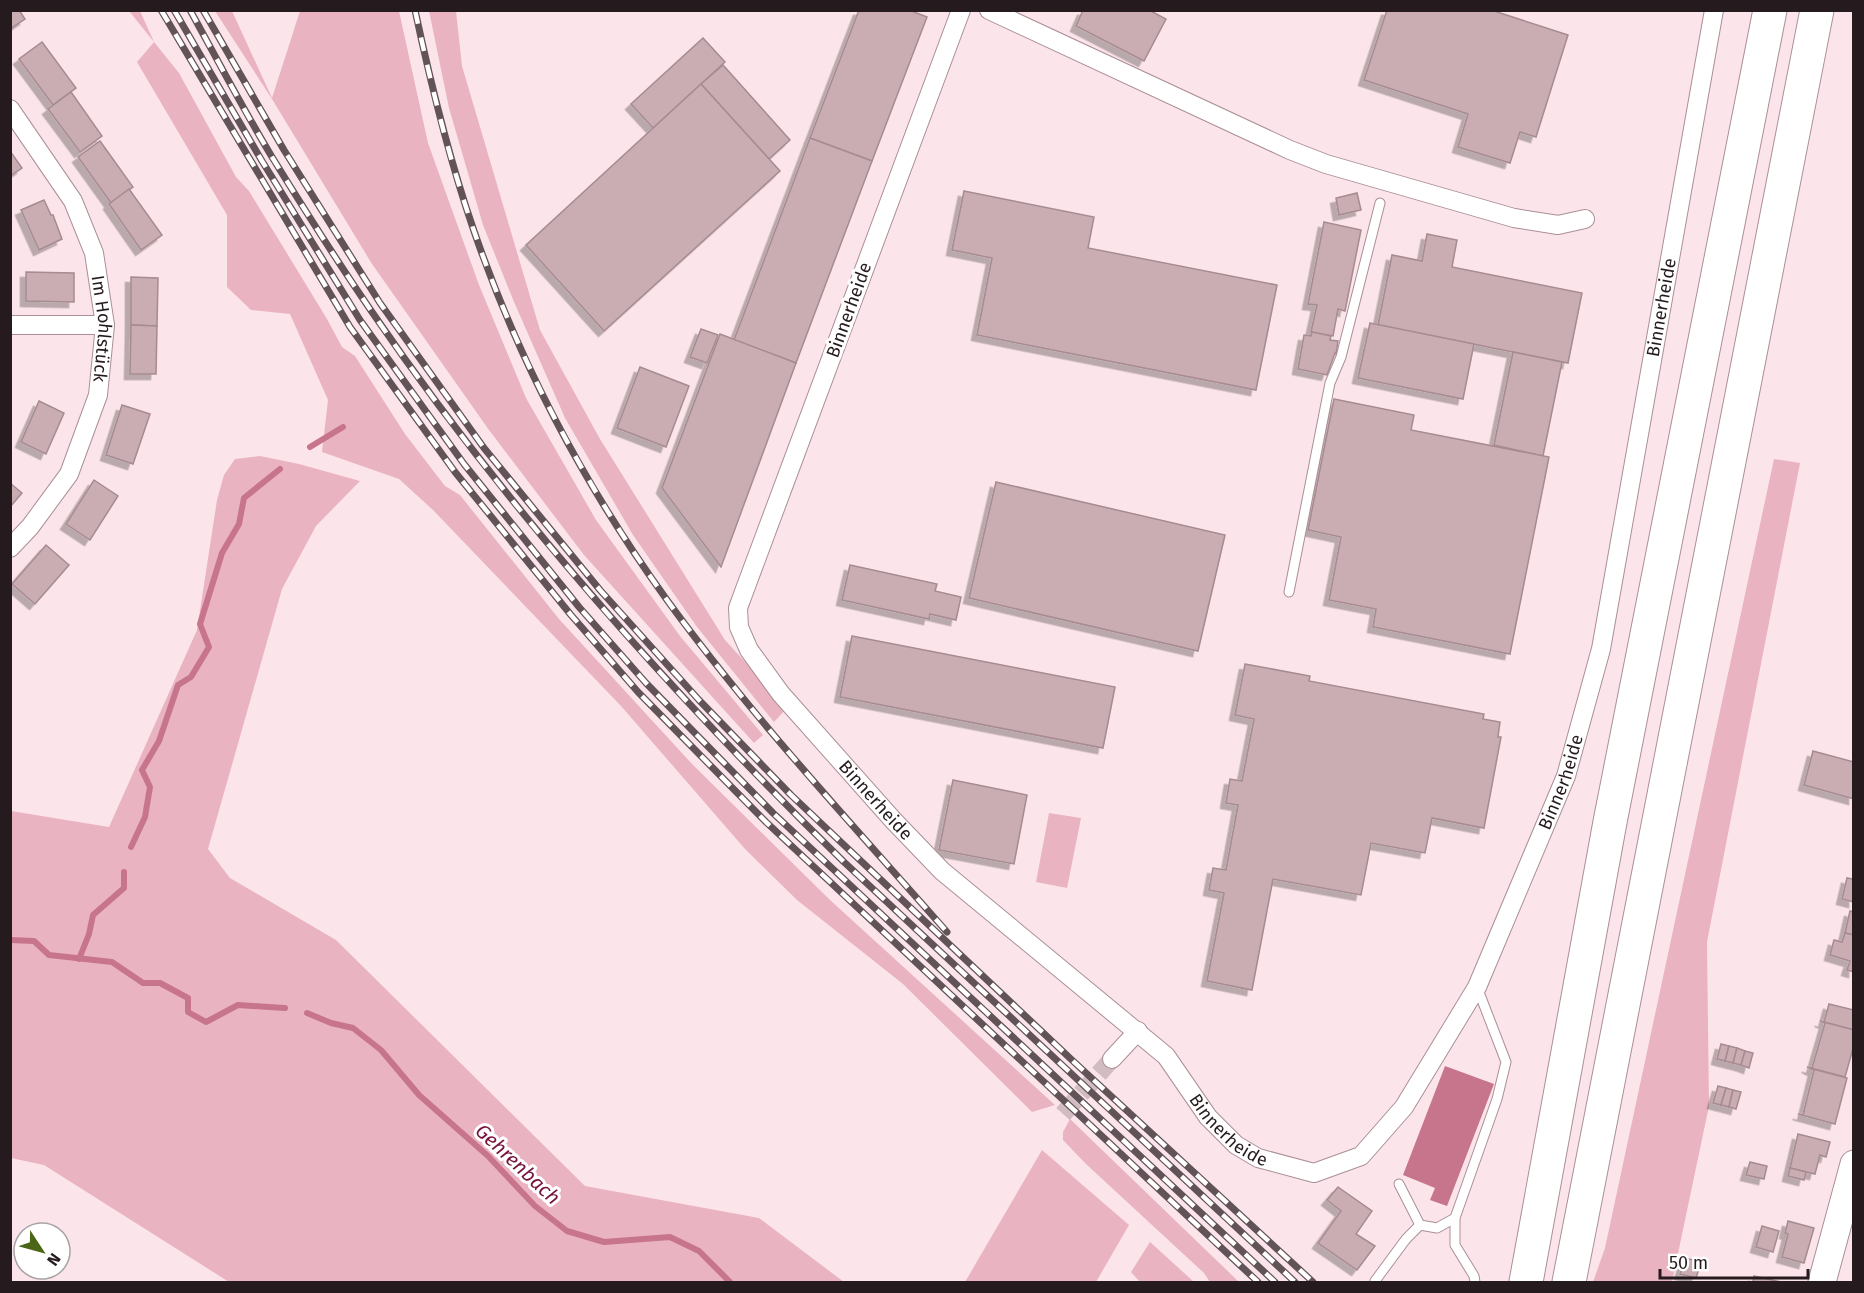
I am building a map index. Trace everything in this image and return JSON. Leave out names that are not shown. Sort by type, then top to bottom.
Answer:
[{"type":"highway","points":[[1527,1277],[1610,822],[1770,10]]},
{"type":"highway","points":[[1569,1282],[1817,10]]},
{"type":"street","name":"Binnerheide","points":[[961,10],[738,608],[739,627],[749,650],[781,694],[893,820],[942,871],[1166,1056],[1208,1117],[1236,1145],[1258,1158],[1314,1173],[1361,1156],[1404,1107],[1477,987],[1566,776],[1601,649],[1714,10]]},
{"type":"street","points":[[989,10],[1290,150],[1326,164],[1514,218],[1558,225],[1585,219]]},
{"type":"street","name":"Im Hohlstück","points":[[10,109],[73,201],[94,253],[105,325],[98,395],[69,474],[30,527],[10,548]]},
{"type":"street","points":[[10,325],[105,325]]},
{"type":"street","points":[[1112,1059],[1138,1031]]},
{"type":"street","points":[[1822,1282],[1854,1164]]},
{"type":"lane","points":[[1289,592],[1330,383],[1341,357],[1380,202]]},
{"type":"lane","points":[[1475,1282],[1474,1276],[1455,1245],[1455,1218],[1497,1099],[1506,1062],[1477,987]]},
{"type":"lane","points":[[1399,1184],[1420,1225]]},
{"type":"lane","points":[[1420,1225],[1437,1228],[1455,1218]]},
{"type":"lane","points":[[1375,1281],[1406,1239],[1420,1225]]},
{"type":"shaded area","points":[[129,11],[140,11],[154,42]]},
{"type":"shaded area","points":[[215,11],[232,11],[272,98],[300,11],[399,11],[428,143],[479,285],[526,398],[596,520],[680,636],[763,735],[754,743],[584,555],[489,430],[372,264],[272,99]]},
{"type":"shaded area","points":[[429,11],[456,11],[462,66],[540,330],[600,439],[725,640],[787,708],[774,722],[697,627],[633,535],[565,418],[483,225],[449,108]]},
{"type":"shaded area","points":[[154,42],[179,73],[236,177],[249,191],[342,347],[355,356],[405,434],[445,486],[460,495],[559,619],[692,764],[830,900],[1055,1105],[1032,1112],[903,984],[797,900],[745,849],[621,706],[433,510],[399,479],[322,452],[328,400],[290,314],[251,310],[227,287],[227,215],[137,62]]},
{"type":"shaded area","points":[[260,456],[360,481],[316,526],[282,589],[208,849],[230,878],[336,940],[585,1186],[759,1218],[844,1282],[229,1282],[44,1165],[11,1158],[11,811],[109,827],[197,630],[217,500],[224,475],[235,459]]},
{"type":"shaded area","points":[[1774,459],[1800,463],[1707,942],[1709,1106],[1672,1282],[1593,1282],[1605,1248]]},
{"type":"shaded area","points":[[1049,813],[1081,818],[1067,888],[1036,882]]},
{"type":"shaded area","points":[[1445,1066],[1494,1084],[1447,1206],[1430,1200],[1435,1188],[1403,1175]]},
{"type":"shaded area","points":[[1070,1119],[1239,1282],[1210,1282],[1204,1273],[1086,1164],[1063,1140],[1063,1132]]},
{"type":"shaded area","points":[[1042,1150],[1129,1225],[1096,1282],[965,1282]]},
{"type":"shaded area","points":[[1150,1242],[1194,1282],[1140,1282],[1131,1272]]},
{"type":"building","points":[[10,10],[19,10],[25,19],[10,29]]},
{"type":"building","points":[[859,10],[909,10],[927,17],[872,161],[810,138]]},
{"type":"building","points":[[1083,10],[1149,10],[1166,19],[1144,61],[1076,26]]},
{"type":"building","points":[[1387,10],[1491,10],[1568,35],[1536,137],[1520,132],[1510,163],[1458,147],[1468,114],[1364,80]]},
{"type":"building","points":[[703,38],[725,62],[653,128],[631,104]]},
{"type":"building","points":[[42,42],[76,88],[53,105],[19,59]]},
{"type":"building","points":[[723,65],[790,140],[769,159],[701,84]]},
{"type":"building","points":[[701,84],[780,171],[604,331],[526,245]]},
{"type":"building","points":[[71,92],[102,136],[80,152],[48,109]]},
{"type":"building","points":[[810,138],[872,161],[796,363],[734,340]]},
{"type":"building","points":[[100,141],[133,187],[111,203],[78,157]]},
{"type":"building","points":[[10,151],[22,168],[10,176]]},
{"type":"building","points":[[129,189],[162,235],[141,250],[109,204]]},
{"type":"building","points":[[964,191],[1094,217],[1088,248],[1277,285],[1256,390],[977,335],[992,258],[952,250]]},
{"type":"building","points":[[1357,193],[1361,210],[1339,215],[1336,198]]},
{"type":"building","points":[[44,200],[53,215],[62,239],[39,250],[21,210]]},
{"type":"building","points":[[1324,222],[1361,230],[1345,311],[1338,309],[1333,336],[1311,332],[1317,305],[1308,304]]},
{"type":"building","points":[[1427,234],[1457,240],[1452,267],[1582,293],[1568,363],[1378,325],[1392,255],[1422,261]]},
{"type":"building","points":[[26,272],[74,273],[74,302],[26,301]]},
{"type":"building","points":[[131,277],[158,278],[157,326],[131,325]]},
{"type":"building","points":[[1370,323],[1474,344],[1463,399],[1358,378]]},
{"type":"building","points":[[131,325],[157,326],[156,374],[130,374]]},
{"type":"building","points":[[701,329],[718,335],[707,363],[690,357]]},
{"type":"building","points":[[1312,332],[1331,336],[1330,340],[1338,341],[1336,354],[1327,375],[1298,369],[1304,335],[1311,336]]},
{"type":"building","points":[[720,334],[796,363],[721,567],[662,488]]},
{"type":"building","points":[[1513,352],[1562,362],[1543,456],[1494,445]]},
{"type":"building","points":[[640,367],[689,386],[666,447],[617,428]]},
{"type":"building","points":[[1334,399],[1414,415],[1411,430],[1549,457],[1510,654],[1373,627],[1376,609],[1329,600],[1341,537],[1308,530]]},
{"type":"building","points":[[39,401],[64,413],[46,454],[21,442]]},
{"type":"building","points":[[122,405],[150,414],[133,464],[106,455]]},
{"type":"building","points":[[94,480],[118,496],[90,540],[66,524]]},
{"type":"building","points":[[996,482],[1225,535],[1198,651],[969,598]]},
{"type":"building","points":[[10,483],[22,493],[10,507]]},
{"type":"building","points":[[46,545],[69,565],[35,604],[12,584]]},
{"type":"building","points":[[850,565],[937,584],[935,591],[961,597],[956,620],[930,614],[929,619],[842,600]]},
{"type":"building","points":[[852,636],[1115,687],[1103,748],[840,697]]},
{"type":"building","points":[[1245,664],[1310,676],[1309,681],[1484,714],[1483,719],[1500,722],[1498,737],[1501,737],[1484,828],[1432,818],[1425,853],[1371,843],[1361,895],[1273,879],[1252,990],[1207,981],[1224,893],[1209,890],[1213,868],[1226,870],[1238,805],[1226,803],[1230,779],[1242,781],[1254,719],[1235,715]]},
{"type":"building","points":[[1813,751],[1854,762],[1854,799],[1804,785]]},
{"type":"building","points":[[953,780],[1027,795],[1014,864],[939,850]]},
{"type":"building","points":[[1854,875],[1854,902],[1842,899],[1847,878],[1852,879]]},
{"type":"building","points":[[1850,911],[1854,912],[1854,935],[1845,933]]},
{"type":"building","points":[[1845,933],[1854,935],[1854,972],[1847,970],[1850,961],[1830,955],[1834,940],[1842,942]]},
{"type":"building","points":[[1829,1004],[1854,1010],[1854,1030],[1824,1022]]},
{"type":"building","points":[[1820,1021],[1854,1030],[1854,1045],[1845,1077],[1807,1067],[1812,1068],[1825,1023]]},
{"type":"building","points":[[1721,1044],[1729,1046],[1725,1061],[1717,1059]]},
{"type":"building","points":[[1729,1046],[1737,1048],[1733,1063],[1725,1061]]},
{"type":"building","points":[[1737,1048],[1745,1051],[1741,1065],[1733,1063]]},
{"type":"building","points":[[1745,1051],[1753,1053],[1749,1068],[1741,1065]]},
{"type":"building","points":[[1809,1068],[1847,1078],[1835,1124],[1798,1114],[1803,1115],[1814,1070]]},
{"type":"building","points":[[1718,1086],[1726,1088],[1721,1105],[1713,1103]]},
{"type":"building","points":[[1726,1088],[1733,1090],[1729,1107],[1721,1105]]},
{"type":"building","points":[[1733,1090],[1741,1092],[1736,1109],[1729,1107]]},
{"type":"building","points":[[1798,1134],[1830,1142],[1826,1157],[1820,1155],[1815,1174],[1790,1168]]},
{"type":"building","points":[[1750,1162],[1767,1166],[1764,1179],[1746,1175]]},
{"type":"building","points":[[1790,1168],[1806,1172],[1804,1180],[1788,1176]]},
{"type":"building","points":[[1338,1187],[1372,1211],[1356,1234],[1375,1246],[1357,1270],[1318,1243],[1341,1211],[1327,1200]]},
{"type":"building","points":[[1788,1221],[1814,1228],[1804,1263],[1782,1257],[1788,1234],[1785,1233]]},
{"type":"building","points":[[1762,1226],[1779,1231],[1773,1252],[1756,1247]]},
{"type":"building","points":[[1685,1258],[1701,1262],[1696,1278],[1680,1274]]},
{"type":"building","points":[[1754,1276],[1781,1282],[1753,1282]]},
{"type":"waterway","points":[[310,447],[343,427]]},
{"type":"waterway","points":[[131,847],[145,817],[150,787],[142,770],[159,741],[178,685],[191,677],[209,647],[200,624],[222,553],[239,524],[244,498],[280,469]]},
{"type":"waterway","points":[[79,959],[89,934],[93,915],[124,888],[124,872]]},
{"type":"waterway","name":"Gehrenbach","points":[[10,940],[34,941],[49,955],[112,962],[143,983],[160,983],[188,998],[188,1012],[206,1022],[238,1005],[285,1008]]},
{"type":"waterway","name":"Gehrenbach","points":[[307,1013],[331,1023],[353,1028],[381,1050],[419,1095],[488,1156],[535,1206],[567,1231],[604,1242],[670,1237],[699,1251],[730,1282]]},
{"type":"tunnel","points":[[1063,1114],[1112,1059]]},
{"type":"railway","points":[[161,10],[350,327],[455,472],[571,615],[638,692],[766,822],[1258,1282]]},
{"type":"railway","points":[[174,10],[262,161],[360,320],[464,464],[579,607],[646,683],[773,813],[1275,1282]]},
{"type":"railway","points":[[190,10],[272,157],[372,312],[479,459],[594,599],[717,733],[844,862],[1295,1282]]},
{"type":"railway","points":[[203,10],[284,150],[380,303],[484,448],[600,590],[699,700],[791,795],[1073,1061],[1313,1282]]},
{"type":"railway","points":[[415,10],[441,122],[474,231],[533,376],[582,469],[637,557],[733,686],[947,932]]}]
